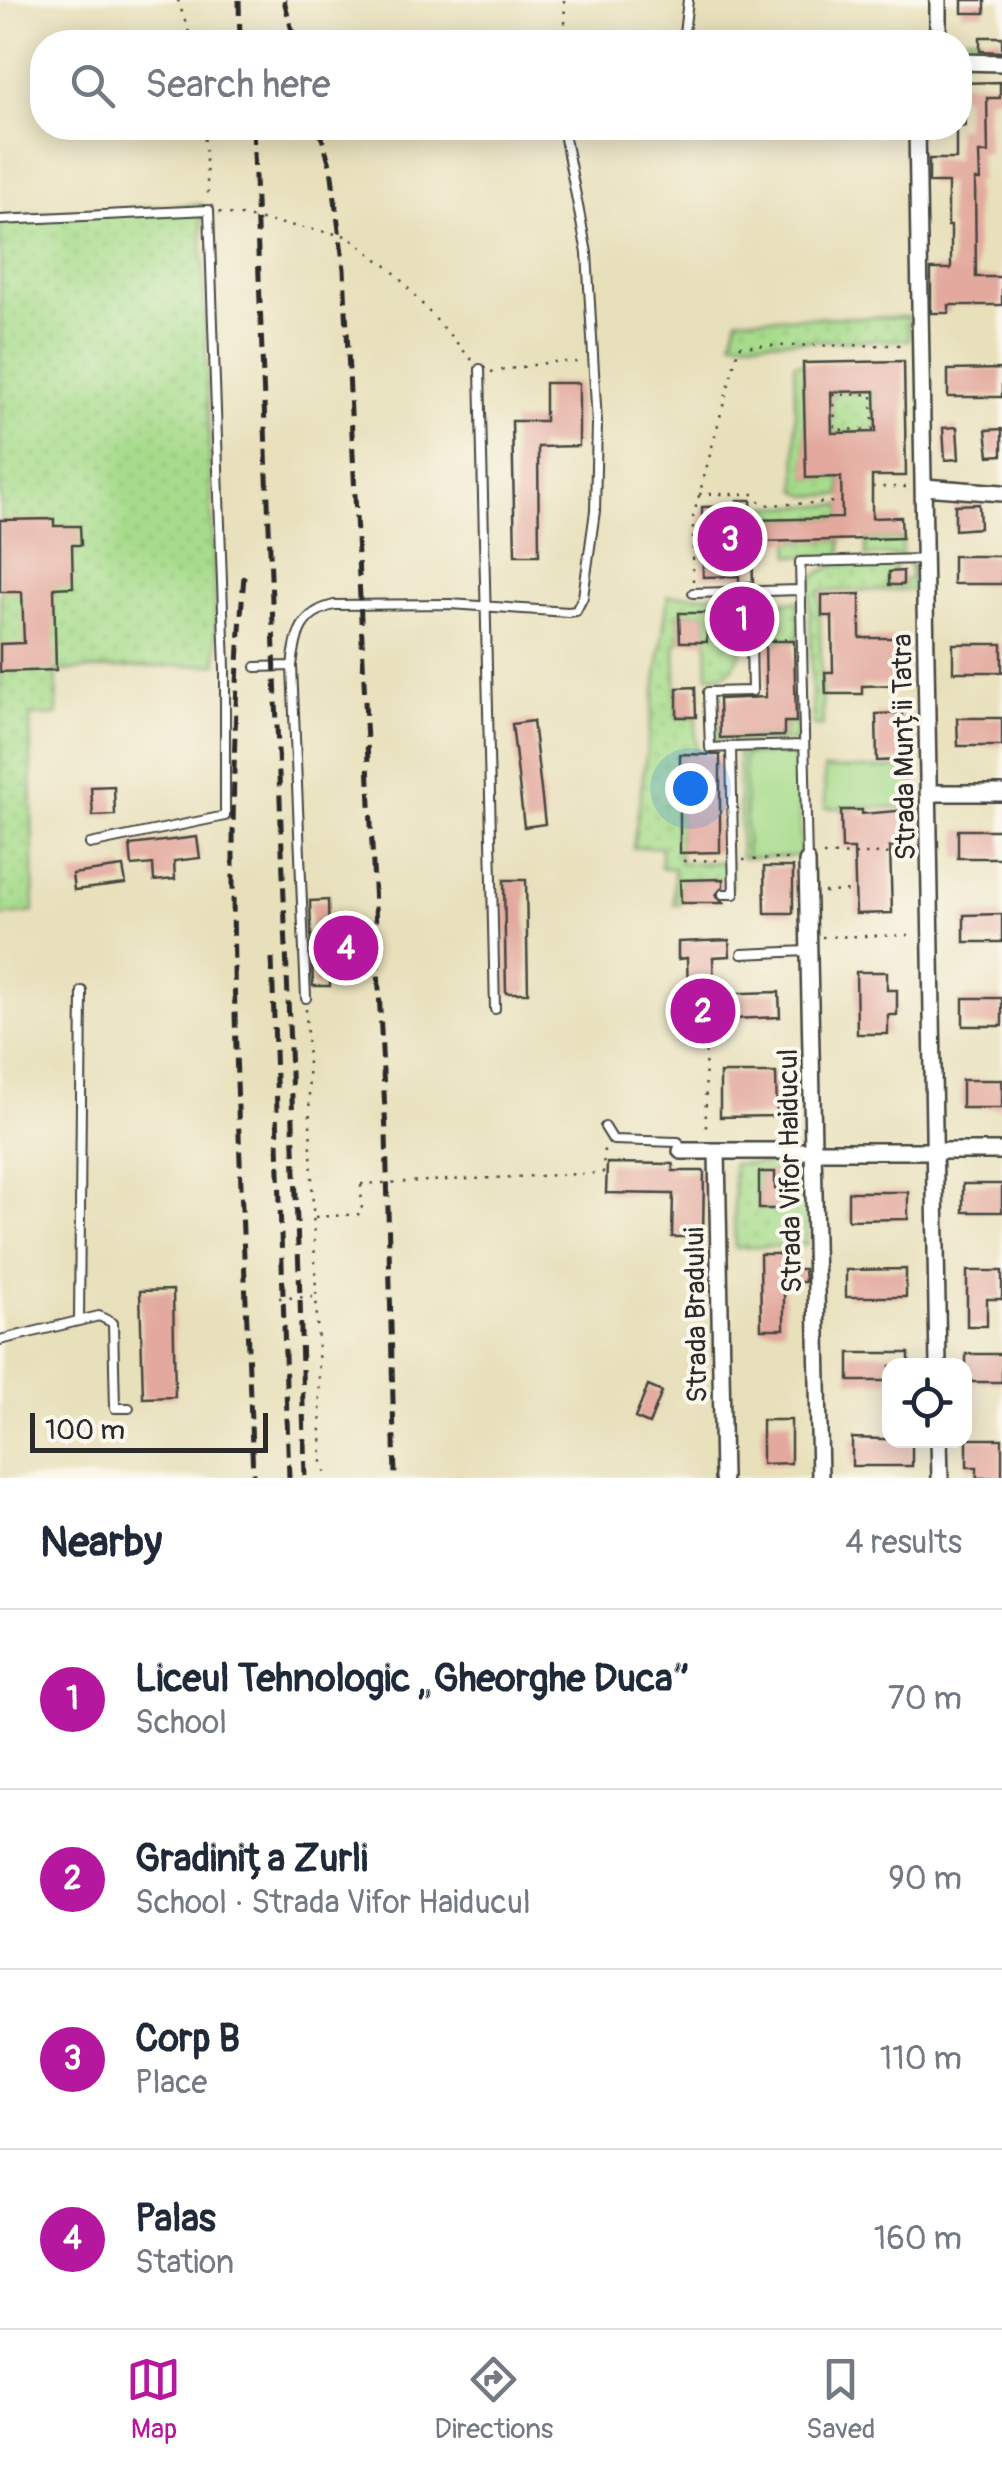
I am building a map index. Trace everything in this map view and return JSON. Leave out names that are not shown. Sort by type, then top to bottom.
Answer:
[{"type":"street","points":[[938,0],[938,30]]},
{"type":"street","points":[[972,62],[1002,63]]},
{"type":"street","name":"Strada Munții Tatra","points":[[917,140],[938,1358]]},
{"type":"street","points":[[924,487],[1002,493]]},
{"type":"street","points":[[928,793],[1002,794]]},
{"type":"street","name":"Strada Vifor Haiducul","points":[[807,859],[820,1478]]},
{"type":"street","name":"Strada Bradului","points":[[712,1151],[724,1478]]},
{"type":"street","points":[[681,1152],[1002,1151]]},
{"type":"street","points":[[939,1448],[940,1478]]},
{"type":"lane","points":[[684,30],[688,0]]},
{"type":"lane","points":[[306,998],[292,666],[296,642],[307,619],[317,610],[334,606],[439,603],[568,612],[576,611],[583,597],[595,511],[597,423],[586,254],[566,140]]},
{"type":"lane","points":[[0,220],[209,210],[225,668],[224,816],[90,844]]},
{"type":"lane","points":[[480,369],[494,1008]]},
{"type":"lane","points":[[807,859],[800,562],[924,558]]},
{"type":"lane","points":[[693,593],[800,590]]},
{"type":"lane","points":[[750,591],[752,690],[708,692],[710,748],[804,745]]},
{"type":"lane","points":[[256,668],[292,666]]},
{"type":"lane","points":[[723,894],[734,894],[730,747]]},
{"type":"lane","points":[[742,954],[809,944]]},
{"type":"lane","points":[[78,1320],[82,991]]},
{"type":"lane","points":[[605,1127],[612,1140],[678,1142],[681,1152]]},
{"type":"lane","points":[[0,1340],[100,1316],[113,1323],[115,1408],[128,1408]]},
{"type":"path","points":[[178,0],[188,30]]},
{"type":"path","points":[[564,0],[565,30]]},
{"type":"path","points":[[205,140],[209,210],[347,236],[391,269],[480,369],[496,374],[552,362],[593,362]]},
{"type":"path","points":[[693,593],[693,518],[739,346],[921,344]]},
{"type":"path","points":[[874,394],[875,429],[834,430],[833,395],[874,394]]},
{"type":"path","points":[[872,488],[924,487]]},
{"type":"path","points":[[699,494],[754,494],[762,504],[842,502]]},
{"type":"path","points":[[760,640],[802,639]]},
{"type":"path","points":[[874,844],[875,854]]},
{"type":"path","points":[[698,860],[699,852]]},
{"type":"path","points":[[807,859],[930,853]]},
{"type":"path","points":[[808,892],[855,891]]},
{"type":"path","points":[[809,944],[931,934]]},
{"type":"path","points":[[306,998],[322,1462],[327,1478]]},
{"type":"path","points":[[705,1020],[712,1151]]},
{"type":"path","points":[[316,1217],[362,1214],[361,1184],[603,1173],[605,1127]]},
{"type":"path","points":[[279,1298],[317,1297]]},
{"type":"green space","points":[[972,37],[980,37],[980,55],[972,55]]},
{"type":"green space","points":[[201,204],[217,664],[56,671],[57,715],[30,716],[34,912],[0,916],[0,217]]},
{"type":"green space","points":[[909,317],[909,340],[732,341],[738,318]]},
{"type":"green space","points":[[803,363],[807,478],[841,477],[841,495],[807,496],[797,490],[794,364]]},
{"type":"green space","points":[[875,391],[876,432],[832,433],[831,392]]},
{"type":"green space","points":[[842,505],[842,518],[757,520],[757,507]]},
{"type":"green space","points":[[902,538],[902,555],[866,556],[866,539]]},
{"type":"green space","points":[[841,540],[841,557],[790,556],[790,541]]},
{"type":"green space","points":[[910,563],[913,590],[819,591],[823,726],[813,726],[809,588],[814,578],[846,564],[896,565],[889,585],[903,585],[903,580],[910,579]]},
{"type":"green space","points":[[745,594],[743,648],[724,675],[708,676],[706,613],[679,613],[680,642],[675,643],[677,717],[696,717],[696,754],[680,755],[680,863],[730,862],[731,888],[723,889],[722,879],[681,880],[680,904],[674,904],[674,868],[661,868],[661,847],[633,848],[668,596]]},
{"type":"green space","points":[[798,601],[799,640],[765,641],[764,602]]},
{"type":"green space","points":[[719,698],[720,738],[784,736],[784,722],[797,722],[797,741],[712,743],[711,699]]},
{"type":"green space","points":[[798,750],[744,755],[747,858],[741,858],[738,752]]},
{"type":"green space","points":[[798,753],[801,856],[747,858],[744,755]]},
{"type":"green space","points":[[914,768],[915,807],[825,808],[824,769]]},
{"type":"green space","points":[[806,1162],[807,1245],[735,1248],[733,1164]],"holes":[[[759,1172],[775,1172],[775,1189],[781,1190],[781,1209],[759,1209]]]},
{"type":"building","points":[[962,0],[985,0],[985,13],[962,13]]},
{"type":"building","points":[[980,37],[1002,37],[1002,52],[980,51]]},
{"type":"building","points":[[1000,82],[1000,98],[987,98],[988,153],[979,153],[980,180],[975,180],[976,277],[1002,277],[1002,305],[949,305],[949,313],[931,313],[931,269],[951,269],[951,226],[948,183],[929,183],[929,159],[956,159],[956,140],[972,140],[972,83]]},
{"type":"building","points":[[904,361],[906,476],[872,476],[872,518],[901,517],[902,538],[760,542],[760,547],[752,547],[753,582],[739,582],[739,576],[703,577],[702,507],[737,506],[737,500],[751,500],[752,520],[842,518],[841,477],[806,478],[803,363]],"holes":[[[875,391],[876,432],[832,433],[831,392]]]},
{"type":"building","points":[[1002,369],[1002,397],[948,397],[948,370]]},
{"type":"building","points":[[545,383],[579,383],[579,446],[538,447],[539,555],[515,555],[512,421],[545,421]]},
{"type":"building","points":[[957,427],[959,459],[945,460],[943,428]]},
{"type":"building","points":[[1002,429],[1002,455],[989,456],[986,430]]},
{"type":"building","points":[[979,504],[980,528],[955,530],[955,505]]},
{"type":"building","points":[[54,519],[54,526],[80,526],[81,545],[72,545],[73,587],[54,588],[56,670],[0,672],[0,644],[24,643],[22,592],[0,592],[0,520]]},
{"type":"building","points":[[953,556],[1002,556],[1002,584],[953,584]]},
{"type":"building","points":[[903,571],[903,585],[889,585],[889,572]]},
{"type":"building","points":[[860,594],[860,638],[902,638],[902,685],[862,686],[862,694],[826,694],[825,672],[833,672],[832,616],[822,616],[822,595]]},
{"type":"building","points":[[679,613],[706,613],[707,642],[680,642]]},
{"type":"building","points":[[765,641],[794,641],[796,722],[784,722],[784,736],[720,738],[719,699],[766,697]]},
{"type":"building","points":[[953,644],[1002,644],[1002,672],[953,672]]},
{"type":"building","points":[[695,687],[696,717],[677,717],[677,688]]},
{"type":"building","points":[[902,713],[903,760],[877,761],[876,714]]},
{"type":"building","points":[[957,718],[1002,718],[1002,746],[958,746]]},
{"type":"building","points":[[533,721],[545,824],[524,827],[512,724]]},
{"type":"building","points":[[680,754],[720,755],[720,852],[680,853]]},
{"type":"building","points":[[114,786],[115,815],[93,816],[91,787]]},
{"type":"building","points":[[841,810],[862,810],[862,814],[908,810],[909,846],[890,847],[892,913],[856,914],[854,849],[842,849]]},
{"type":"building","points":[[958,830],[1002,830],[1002,858],[958,858]]},
{"type":"building","points":[[197,837],[200,858],[174,861],[175,879],[154,881],[153,864],[132,866],[130,845]]},
{"type":"building","points":[[123,867],[126,884],[74,890],[72,874]]},
{"type":"building","points":[[764,867],[793,867],[793,913],[765,913]]},
{"type":"building","points":[[723,879],[716,895],[723,903],[681,903],[680,880]]},
{"type":"building","points":[[504,880],[526,880],[528,993],[506,993]]},
{"type":"building","points":[[328,900],[330,986],[313,986],[310,901]]},
{"type":"building","points":[[1002,914],[1002,942],[964,942],[964,915]]},
{"type":"building","points":[[729,940],[730,956],[713,957],[714,994],[779,992],[780,1017],[681,1021],[680,994],[688,994],[687,958],[678,959],[678,942]]},
{"type":"building","points":[[856,972],[887,972],[887,990],[897,990],[897,1015],[888,1015],[888,1034],[857,1034]]},
{"type":"building","points":[[963,998],[1002,998],[1002,1026],[963,1026]]},
{"type":"building","points":[[720,1073],[776,1073],[777,1116],[720,1117]]},
{"type":"building","points":[[962,1080],[1002,1080],[1002,1108],[962,1108]]},
{"type":"building","points":[[607,1163],[673,1164],[673,1171],[704,1171],[703,1237],[672,1237],[673,1194],[606,1193]]},
{"type":"building","points":[[759,1172],[775,1172],[775,1189],[781,1189],[781,1209],[759,1209]]},
{"type":"building","points":[[963,1184],[1002,1184],[1002,1212],[963,1212]]},
{"type":"building","points":[[848,1192],[908,1192],[908,1219],[848,1220]]},
{"type":"building","points":[[760,1254],[784,1254],[784,1269],[804,1269],[805,1282],[784,1282],[784,1329],[761,1329]]},
{"type":"building","points":[[906,1269],[906,1297],[846,1297],[846,1270]]},
{"type":"building","points":[[967,1271],[1002,1271],[1002,1299],[987,1299],[987,1326],[967,1326]]},
{"type":"building","points":[[173,1290],[175,1397],[143,1398],[140,1291]]},
{"type":"building","points":[[849,1353],[909,1353],[909,1358],[882,1358],[882,1381],[849,1381]]},
{"type":"building","points":[[966,1354],[1002,1354],[1002,1382],[972,1382],[972,1358],[966,1358]]},
{"type":"building","points":[[648,1386],[662,1392],[649,1424],[635,1418]]},
{"type":"building","points":[[762,1420],[791,1420],[791,1463],[762,1464]]},
{"type":"building","points":[[852,1438],[882,1439],[882,1448],[912,1448],[912,1466],[852,1466]]},
{"type":"building","points":[[972,1439],[1002,1439],[1002,1478],[977,1478],[977,1467],[967,1467],[967,1448],[972,1448]]},
{"type":"railway","points":[[239,0],[240,30]]},
{"type":"railway","points":[[284,0],[292,30]]},
{"type":"railway","points":[[253,140],[305,1478]]},
{"type":"railway","points":[[323,140],[331,168],[344,269],[386,1133],[395,1478]]},
{"type":"railway","points":[[244,576],[233,801],[233,914],[253,1478]]},
{"type":"railway","points":[[272,958],[289,1478]]},
{"type":"place","name":"Corp B","points":[[730,539]]},
{"type":"place","name":"Liceul Tehnologic „Gheorghe Duca”","points":[[742,619]]},
{"type":"place","name":"Palas","points":[[346,948]]},
{"type":"place","name":"Gradinița Zurli","points":[[703,1011]]}]
